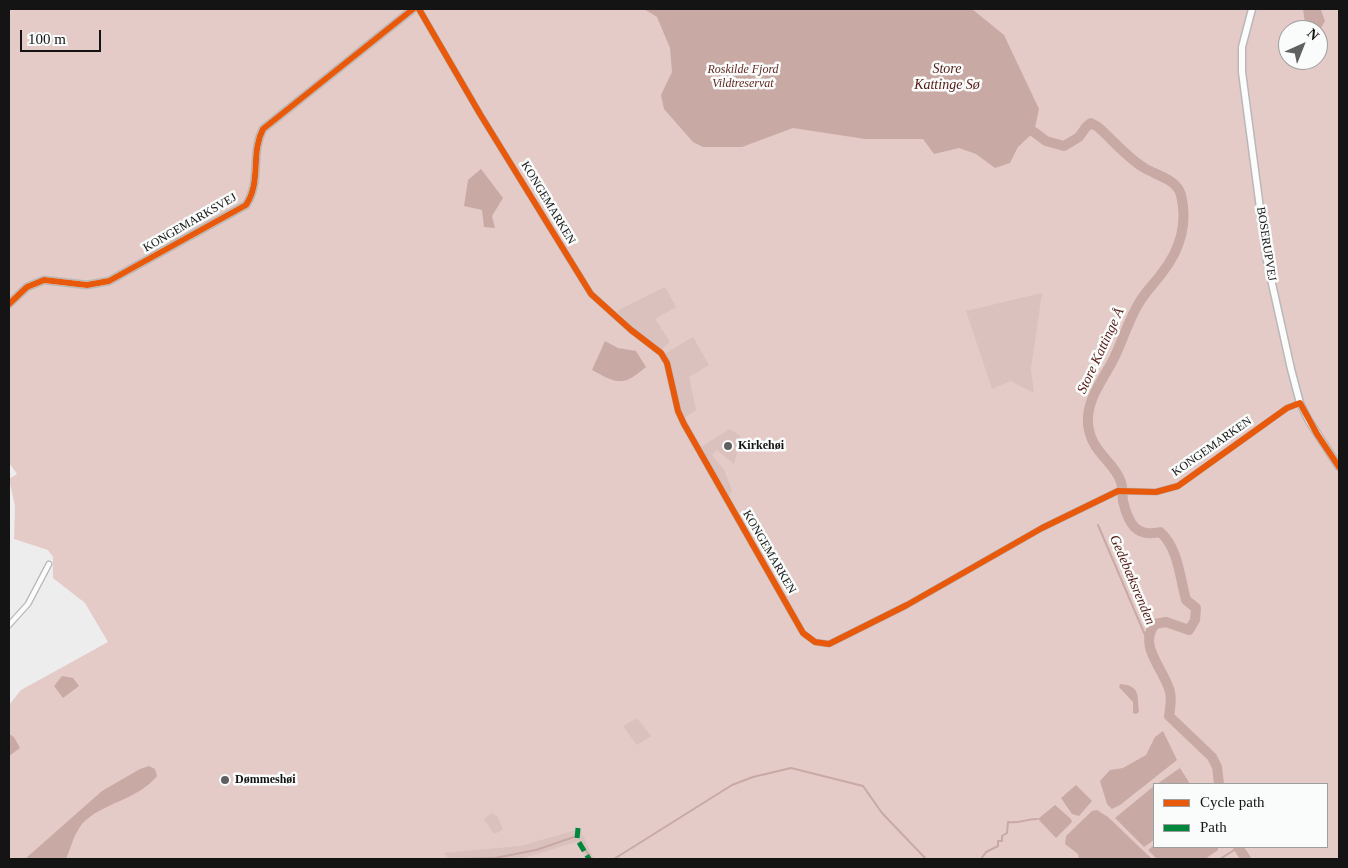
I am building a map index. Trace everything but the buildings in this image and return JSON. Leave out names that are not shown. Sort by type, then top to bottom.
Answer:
[{"type":"street","name":"KONGEMARKSVEJ","points":[[9,304],[28,287],[44,280],[87,286],[109,281],[246,205],[254,190],[256,148],[263,129],[413,9]]},
{"type":"street","name":"KONGEMARKEN","points":[[419,9],[480,114],[591,294],[631,330],[661,353],[667,363],[678,412],[729,507],[803,633],[822,645],[829,644],[855,632],[907,605],[1042,528],[1118,491],[1156,492],[1178,486],[1287,408],[1300,403]]},
{"type":"street","name":"BOSERUPVEJ","points":[[1252,9],[1242,47],[1242,72],[1267,261],[1300,403],[1317,434],[1339,467]]},
{"type":"street","points":[[9,625],[28,604],[50,564]]},
{"type":"green space","name":"Roskilde Fjord Vildtreservat","points":[[9,9],[1339,9],[1339,859],[9,859],[9,705],[21,690],[108,642],[85,603],[53,578],[53,557],[48,550],[14,539],[15,506],[9,479],[17,474],[9,463]]},
{"type":"shaded area","points":[[665,287],[676,307],[655,319],[670,342],[661,350],[630,327],[617,311]]},
{"type":"shaded area","points":[[1042,293],[1031,369],[1034,393],[1010,381],[992,389],[966,311]]},
{"type":"shaded area","points":[[693,337],[709,365],[689,377],[696,410],[683,419],[669,362],[664,354]]},
{"type":"shaded area","points":[[730,429],[741,437],[734,464],[717,450],[712,455],[724,470],[732,490],[728,499],[701,447]]},
{"type":"shaded area","points":[[637,718],[651,736],[637,745],[623,726]]},
{"type":"shaded area","points":[[492,813],[498,817],[503,830],[494,834],[484,819]]},
{"type":"shaded area","points":[[580,829],[594,859],[587,859],[576,842],[521,859],[449,859],[444,853],[520,846]]},
{"type":"water","name":"Store Kattinge Sø","points":[[644,9],[972,9],[1004,35],[1039,109],[1034,132],[1018,147],[1010,163],[995,168],[976,154],[959,148],[934,154],[923,139],[865,139],[793,128],[742,147],[703,147],[693,142],[664,109],[661,95],[672,72],[670,48],[657,17]]},
{"type":"water","points":[[1303,9],[1321,10],[1325,20],[1305,20]]},
{"type":"water","points":[[481,169],[503,198],[492,216],[495,228],[484,227],[482,210],[464,206],[468,180]]},
{"type":"water","points":[[605,341],[618,348],[636,351],[646,367],[631,378],[620,381],[608,378],[592,370]]},
{"type":"water","points":[[62,676],[73,678],[79,686],[63,698],[54,686]]},
{"type":"water","points":[[1120,684],[1132,687],[1137,692],[1139,712],[1136,714],[1133,713],[1133,702],[1119,687]]},
{"type":"water","points":[[1163,731],[1177,760],[1120,805],[1112,809],[1107,804],[1100,781],[1110,770],[1123,768],[1146,755],[1155,737]]},
{"type":"water","points":[[9,734],[14,737],[20,748],[9,756]]},
{"type":"water","points":[[149,766],[155,769],[157,776],[140,791],[99,811],[82,824],[66,859],[25,859],[102,791],[140,769]]},
{"type":"water","points":[[1180,768],[1189,783],[1158,783]]},
{"type":"water","points":[[1076,785],[1092,801],[1079,816],[1072,814],[1061,798]]},
{"type":"water","points":[[1153,787],[1153,841],[1144,847],[1115,818]]},
{"type":"water","points":[[1055,805],[1072,822],[1056,838],[1038,819]]},
{"type":"water","points":[[1097,810],[1108,817],[1152,859],[1079,859],[1078,854],[1065,844],[1066,836],[1092,811]]},
{"type":"water","points":[[1153,846],[1153,848],[1218,848],[1218,850],[1205,859],[1157,859],[1148,850]]},
{"type":"waterway","name":"Store Kattinge Å","points":[[1034,132],[1046,141],[1064,146],[1079,137],[1091,123],[1098,127],[1139,165],[1172,182],[1181,195],[1184,216],[1178,246],[1168,264],[1135,310],[1114,358],[1096,389],[1090,406],[1088,424],[1093,442],[1118,475],[1122,487],[1123,501],[1130,522],[1144,533],[1160,532],[1166,538],[1178,563],[1186,600],[1196,608],[1195,620],[1189,630],[1166,622],[1155,624],[1150,632],[1149,641],[1154,658],[1170,692],[1169,716],[1212,757],[1217,767],[1219,783]]},
{"type":"waterway","name":"Gedebæksrenden","points":[[1098,525],[1148,642]]},
{"type":"waterway","points":[[614,859],[732,785],[753,777],[791,768],[863,786],[882,813],[926,859]]},
{"type":"waterway","points":[[981,859],[986,852],[998,846],[998,841],[1002,841],[1002,836],[1007,833],[1008,822],[1037,819]]},
{"type":"waterway","points":[[455,859],[495,858],[536,850],[577,836]]},
{"type":"waterway","points":[[580,843],[592,859]]},
{"type":"waterway","points":[[1220,859],[1237,848]]},
{"type":"waterway","name":"Store Kattinge Å","points":[[1239,848],[1246,859]]},
{"type":"marked path","points":[[578,828],[577,839],[589,859]]},
{"type":"cycle path","points":[[9,304],[27,287],[44,280],[87,285],[109,281],[246,205],[254,187],[257,148],[263,129],[413,9]]},
{"type":"cycle path","points":[[419,9],[480,114],[591,294],[631,330],[661,353],[667,363],[678,411],[684,424],[803,633],[815,642],[829,644],[907,605],[1042,528],[1118,491],[1156,492],[1178,486],[1287,408],[1300,403],[1317,434],[1339,467]]},
{"type":"place","name":"Kirkehøi","points":[[728,446]]},
{"type":"place","name":"Dømmeshøi","points":[[225,780]]}]
